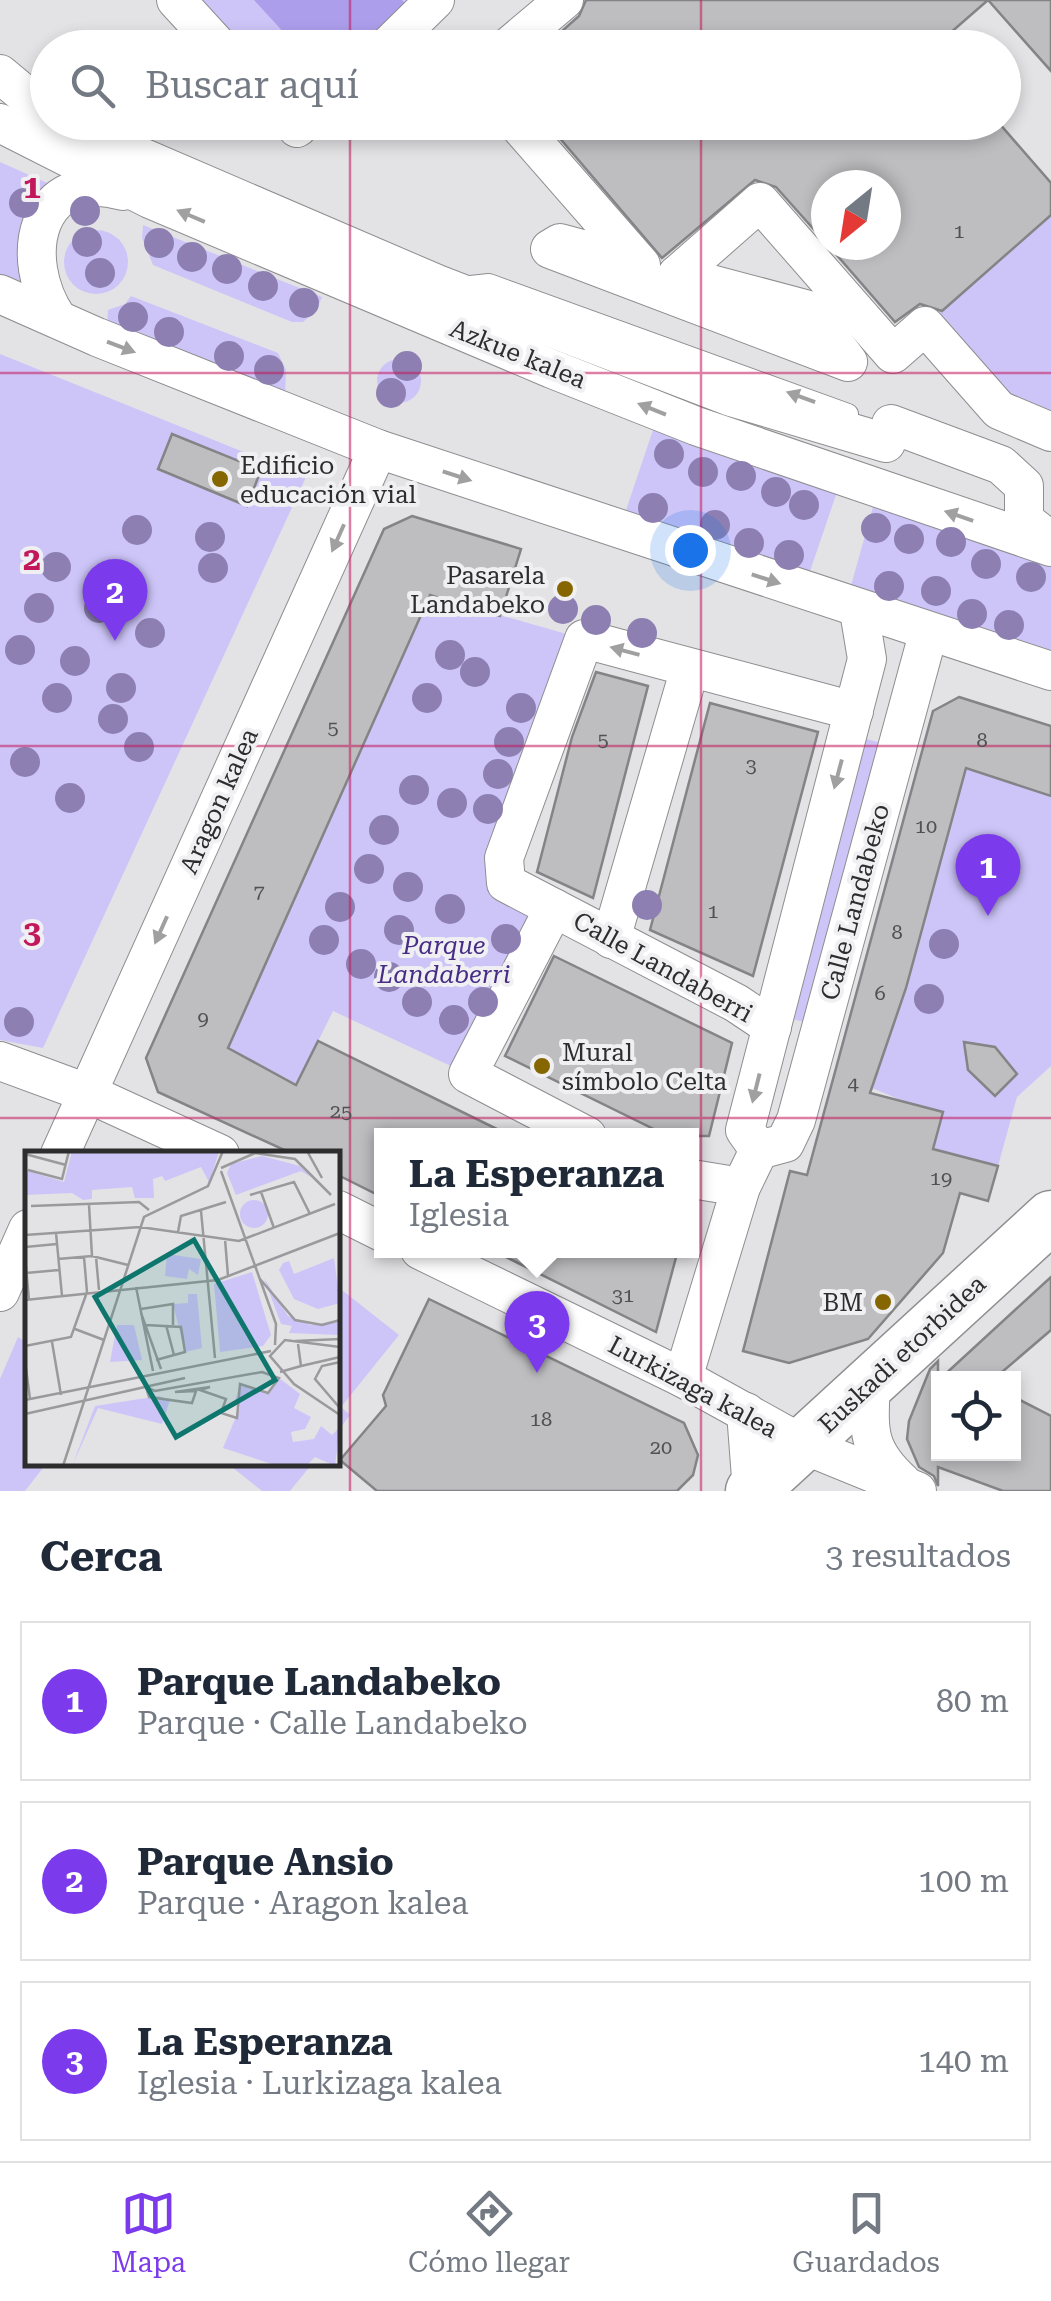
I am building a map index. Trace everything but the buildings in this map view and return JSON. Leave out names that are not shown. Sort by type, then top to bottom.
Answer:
[{"type":"street","points":[[176,0],[204,30]]},
{"type":"street","points":[[404,30],[435,0]]},
{"type":"street","points":[[529,30],[564,0]]},
{"type":"street","points":[[0,74],[30,99]]},
{"type":"street","name":"Azkue kalea","points":[[0,123],[30,138]]},
{"type":"street","name":"Azkue kalea","points":[[34,140],[150,199],[696,426],[1049,544]]},
{"type":"street","points":[[102,140],[454,290],[731,397],[886,443],[891,424],[1013,472],[1024,486],[1024,520],[1049,544]]},
{"type":"street","points":[[532,140],[642,265],[560,243],[550,249],[848,362],[808,310],[677,275],[760,202],[893,354],[925,326],[998,410],[1051,432]]},
{"type":"street","points":[[57,318],[36,270],[34,253],[45,217],[62,196],[98,184],[150,199]]},
{"type":"street","points":[[0,294],[378,450],[928,634],[1051,671]]},
{"type":"street","name":"Aragon kalea","points":[[61,1151],[378,450]]},
{"type":"street","name":"Calle Landabeko","points":[[759,1150],[745,1130],[868,658],[859,611]]},
{"type":"street","name":"Calle Landabeko","points":[[759,1150],[785,1144],[796,1120],[928,634]]},
{"type":"street","name":"Calle Landaberri","points":[[690,668],[584,640],[504,858],[506,883],[736,1003],[772,1028]]},
{"type":"street","points":[[612,939],[690,668],[854,711]]},
{"type":"street","name":"Calle Landaberri","points":[[554,908],[468,1074],[573,1128]]},
{"type":"street","points":[[0,1061],[87,1093],[213,1151]]},
{"type":"street","name":"Calle Landabeko","points":[[683,1378],[741,1187],[759,1150]]},
{"type":"street","points":[[699,1180],[741,1187]]},
{"type":"street","points":[[340,1211],[374,1228]]},
{"type":"street","name":"Euskadi etorbidea","points":[[752,1491],[1051,1217]]},
{"type":"street","points":[[0,1292],[25,1236]]},
{"type":"street","name":"Lurkizaga kalea","points":[[436,1258],[683,1378],[804,1446],[912,1489]]},
{"type":"street","points":[[871,1381],[869,1432],[878,1460],[912,1489]]},
{"type":"street","name":"Euskadi etorbidea","points":[[746,1412],[752,1491]]},
{"type":"lane","points":[[237,236],[359,260],[427,288],[454,290]]},
{"type":"green space","points":[[176,0],[435,0],[404,30],[204,30]]},
{"type":"green space","points":[[0,162],[61,189],[35,203],[22,223],[17,256],[25,285],[0,276]]},
{"type":"green space","points":[[1051,215],[1051,431],[925,326]]},
{"type":"green space","points":[[143,225],[322,297],[316,311],[303,322],[292,322],[153,265],[142,238]]},
{"type":"green space","points":[[96,230],[118,240],[128,262],[118,284],[96,294],[74,284],[64,262],[74,240]]},
{"type":"green space","points":[[131,296],[278,353],[286,370],[285,397],[107,326],[108,310],[125,304]]},
{"type":"green space","points":[[0,354],[306,477],[43,1048],[0,1040]]},
{"type":"green space","points":[[399,359],[415,365],[421,381],[415,397],[399,403],[383,397],[377,381],[383,365]]},
{"type":"green space","points":[[654,427],[838,489],[807,580],[623,519]]},
{"type":"green space","points":[[876,496],[1051,552],[1051,663],[847,600]]},
{"type":"green space","name":"Parque Landaberri","points":[[430,595],[584,639],[504,858],[554,908],[468,1074],[333,1011],[297,1084],[228,1048]]},
{"type":"green space","points":[[855,736],[893,746],[819,1026],[781,1016]]},
{"type":"green space","points":[[966,768],[1051,796],[1051,1066],[1017,1097],[998,1166],[933,1149],[908,1103],[872,1088],[911,971]]},
{"type":"green space","points":[[340,1289],[399,1335],[341,1407],[350,1415],[340,1428]]},
{"type":"green space","points":[[18,1337],[25,1342],[25,1466],[44,1466],[25,1491],[0,1491],[0,1379]]},
{"type":"green space","points":[[231,1466],[310,1466],[290,1491],[262,1491]]},
{"type":"shaded area","points":[[254,0],[402,0],[406,4],[378,30],[282,30]]},
{"type":"place","name":"Edificio educación vial","points":[[220,479]]},
{"type":"place","name":"Pasarela Landabeko","points":[[565,589]]},
{"type":"place","name":"Parque Ansio","points":[[115,641]]},
{"type":"place","name":"Parque Landabeko","points":[[988,916]]},
{"type":"place","name":"Mural símbolo Celta","points":[[542,1066]]},
{"type":"place","name":"BM","points":[[883,1302]]},
{"type":"place","name":"La Esperanza","points":[[537,1373]]}]
